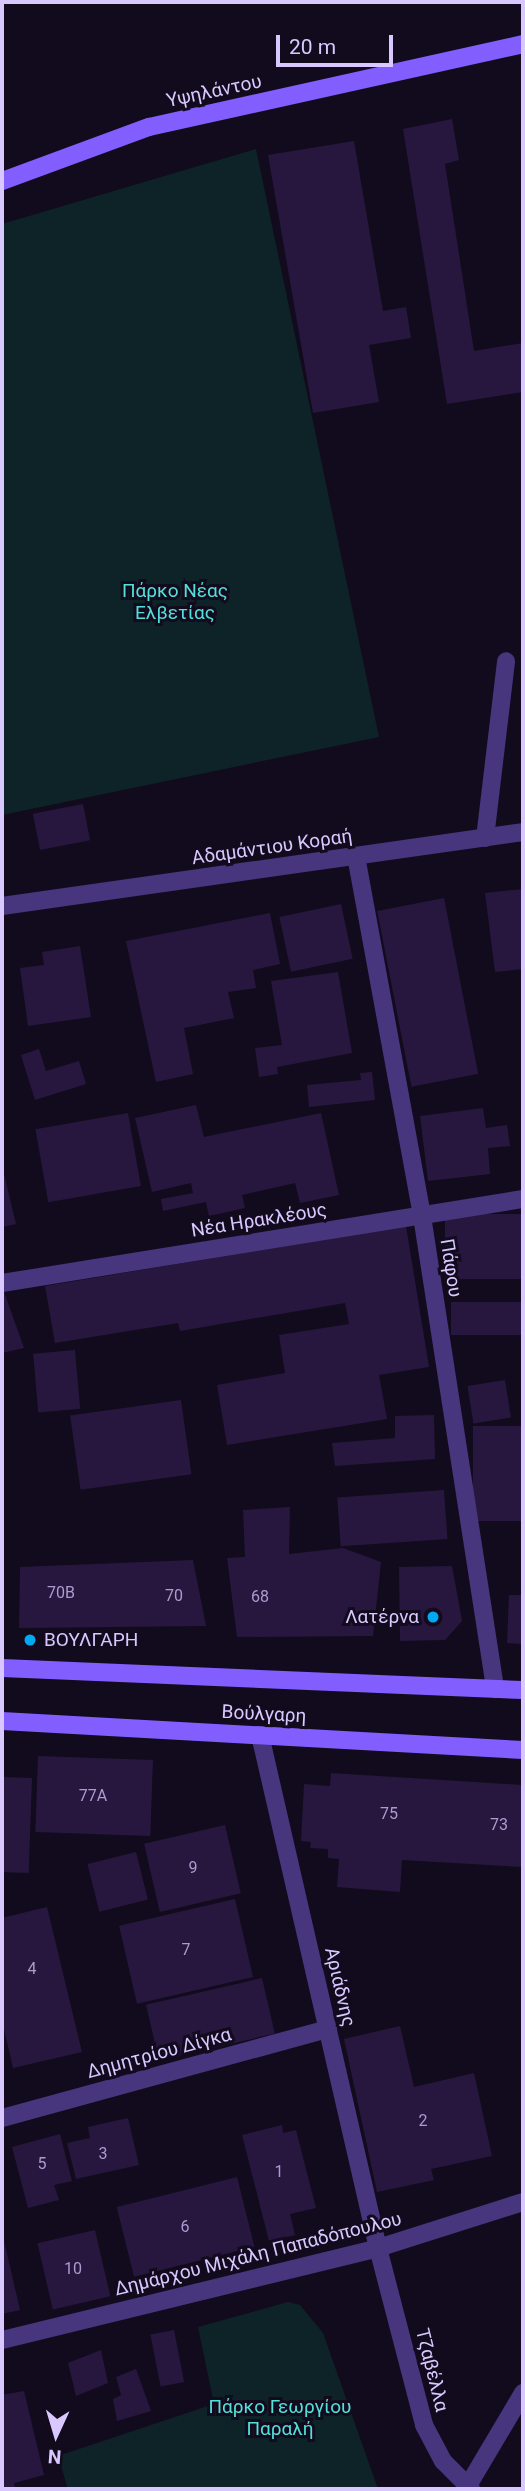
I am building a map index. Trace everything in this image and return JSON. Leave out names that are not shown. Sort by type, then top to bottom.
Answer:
[{"type":"main road","name":"Υψηλάντου","points":[[2,181],[149,127],[523,44]]},
{"type":"main road","name":"Βούλγαρη","points":[[2,1668],[523,1690]]},
{"type":"main road","name":"Βούλγαρη","points":[[2,1721],[523,1751]]},
{"type":"street","points":[[485,838],[506,661]]},
{"type":"street","name":"Αδαμάντιου Κοραή","points":[[2,906],[523,832]]},
{"type":"street","name":"Πάφου","points":[[356,856],[422,1216],[495,1689]]},
{"type":"street","name":"Νέα Ηρακλέους","points":[[2,1283],[523,1199]]},
{"type":"street","name":"Αριάδνης","points":[[260,1735],[378,2248]]},
{"type":"street","name":"Δημητρίου Δίγκα","points":[[2,2118],[328,2029]]},
{"type":"street","name":"Δημάρχου Μιχάλη Παπαδόπουλου","points":[[2,2340],[378,2248],[523,2202]]},
{"type":"street","name":"Τζαβέλλα","points":[[378,2248],[425,2425],[443,2461],[468,2489]]},
{"type":"street","points":[[468,2489],[523,2393]]},
{"type":"green space","name":"Πάρκο Νέας Ελβετίας","points":[[256,149],[379,737],[2,815],[2,224]]},
{"type":"green space","name":"Πάρκο Γεωργίου Παραλή","points":[[288,2302],[300,2305],[323,2333],[378,2489],[68,2489],[58,2456],[214,2404],[198,2327]]},
{"type":"building","points":[[452,119],[459,160],[445,164],[474,351],[523,343],[523,392],[447,404],[403,129]]},
{"type":"building","points":[[354,141],[383,311],[406,307],[411,338],[369,345],[379,402],[313,413],[268,155]]},
{"type":"building","points":[[83,804],[90,840],[40,850],[33,814]]},
{"type":"building","points":[[523,889],[523,969],[495,972],[485,893]]},
{"type":"building","points":[[444,898],[478,1074],[411,1087],[377,911]]},
{"type":"building","points":[[341,904],[353,959],[291,972],[279,917]]},
{"type":"building","points":[[270,913],[280,964],[253,970],[256,988],[228,992],[234,1018],[184,1028],[193,1074],[156,1082],[126,941]]},
{"type":"building","points":[[80,946],[91,1017],[28,1026],[20,968],[44,965],[42,952]]},
{"type":"building","points":[[338,972],[352,1053],[277,1067],[278,1074],[259,1077],[255,1048],[282,1045],[271,981]]},
{"type":"building","points":[[39,1049],[46,1071],[79,1061],[86,1084],[35,1100],[21,1055]]},
{"type":"building","points":[[372,1072],[375,1100],[309,1107],[307,1085],[361,1080],[360,1073]]},
{"type":"building","points":[[196,1105],[204,1137],[321,1113],[339,1195],[300,1203],[295,1183],[242,1195],[245,1208],[209,1216],[206,1202],[163,1211],[161,1199],[193,1193],[191,1183],[152,1192],[135,1118]]},
{"type":"building","points":[[483,1108],[486,1128],[507,1125],[510,1146],[488,1148],[490,1174],[428,1181],[420,1116]]},
{"type":"building","points":[[128,1113],[141,1186],[48,1202],[35,1129]]},
{"type":"building","points":[[2,1171],[16,1224],[2,1227]]},
{"type":"building","points":[[445,1214],[523,1214],[523,1279],[445,1279]]},
{"type":"building","points":[[406,1226],[429,1367],[379,1375],[387,1419],[227,1445],[217,1385],[285,1373],[279,1335],[349,1324],[345,1303],[180,1331],[178,1323],[55,1343],[45,1286]]},
{"type":"building","points":[[2,1286],[24,1348],[2,1353]]},
{"type":"building","points":[[451,1302],[523,1302],[523,1335],[451,1335]]},
{"type":"building","points":[[75,1350],[80,1409],[38,1412],[33,1354]]},
{"type":"building","points":[[505,1380],[511,1418],[473,1423],[467,1386]]},
{"type":"building","points":[[181,1400],[191,1474],[81,1490],[70,1416]]},
{"type":"building","points":[[434,1415],[435,1459],[335,1466],[332,1443],[395,1438],[395,1416]]},
{"type":"building","points":[[473,1426],[523,1426],[523,1521],[473,1521]]},
{"type":"building","points":[[444,1490],[447,1539],[341,1546],[337,1497]]},
{"type":"building","points":[[290,1507],[289,1554],[343,1548],[381,1562],[373,1636],[237,1637],[227,1558],[245,1557],[243,1510]]},
{"type":"building","points":[[193,1560],[206,1626],[19,1628],[20,1567]]},
{"type":"building","points":[[452,1566],[462,1621],[445,1640],[400,1641],[399,1567]]},
{"type":"building","points":[[509,1595],[523,1595],[523,1644],[507,1643]]},
{"type":"building","points":[[38,1756],[153,1760],[150,1836],[35,1832]]},
{"type":"building","points":[[331,1773],[523,1785],[523,1867],[402,1860],[400,1892],[337,1887],[339,1859],[328,1858],[328,1849],[310,1848],[311,1842],[301,1841],[304,1784],[330,1786]]},
{"type":"building","points":[[2,1777],[32,1778],[29,1873],[2,1872]]},
{"type":"building","points":[[225,1825],[241,1893],[160,1912],[144,1844]]},
{"type":"building","points":[[136,1852],[148,1900],[99,1912],[87,1864]]},
{"type":"building","points":[[235,1899],[253,1977],[137,2004],[119,1926]]},
{"type":"building","points":[[47,1907],[82,2052],[13,2068],[2,2020],[2,1918]]},
{"type":"building","points":[[262,1978],[275,2034],[159,2060],[146,2005]]},
{"type":"building","points":[[400,2026],[414,2087],[474,2073],[492,2156],[431,2169],[434,2180],[377,2192],[344,2039]]},
{"type":"building","points":[[128,2118],[139,2165],[76,2179],[67,2143],[90,2138],[88,2127]]},
{"type":"building","points":[[282,2125],[283,2133],[296,2130],[316,2208],[290,2214],[295,2235],[269,2241],[242,2135]]},
{"type":"building","points":[[60,2134],[72,2181],[54,2185],[59,2200],[28,2208],[12,2147]]},
{"type":"building","points":[[237,2177],[254,2247],[134,2277],[117,2207]]},
{"type":"building","points":[[95,2230],[110,2296],[53,2310],[38,2243]]},
{"type":"building","points":[[2,2232],[20,2310],[2,2314]]},
{"type":"building","points":[[174,2330],[184,2382],[161,2387],[150,2335]]},
{"type":"building","points":[[101,2350],[108,2383],[76,2396],[68,2363]]},
{"type":"building","points":[[136,2369],[151,2411],[117,2421],[113,2399],[121,2395],[116,2377]]},
{"type":"building","points":[[24,2391],[44,2475],[14,2483],[15,2489],[2,2489],[2,2395]]},
{"type":"place","name":"Λατέρνα","points":[[433,1617]]},
{"type":"place","name":"ΒΟΥΛΓΑΡΗ","points":[[30,1640]]}]
